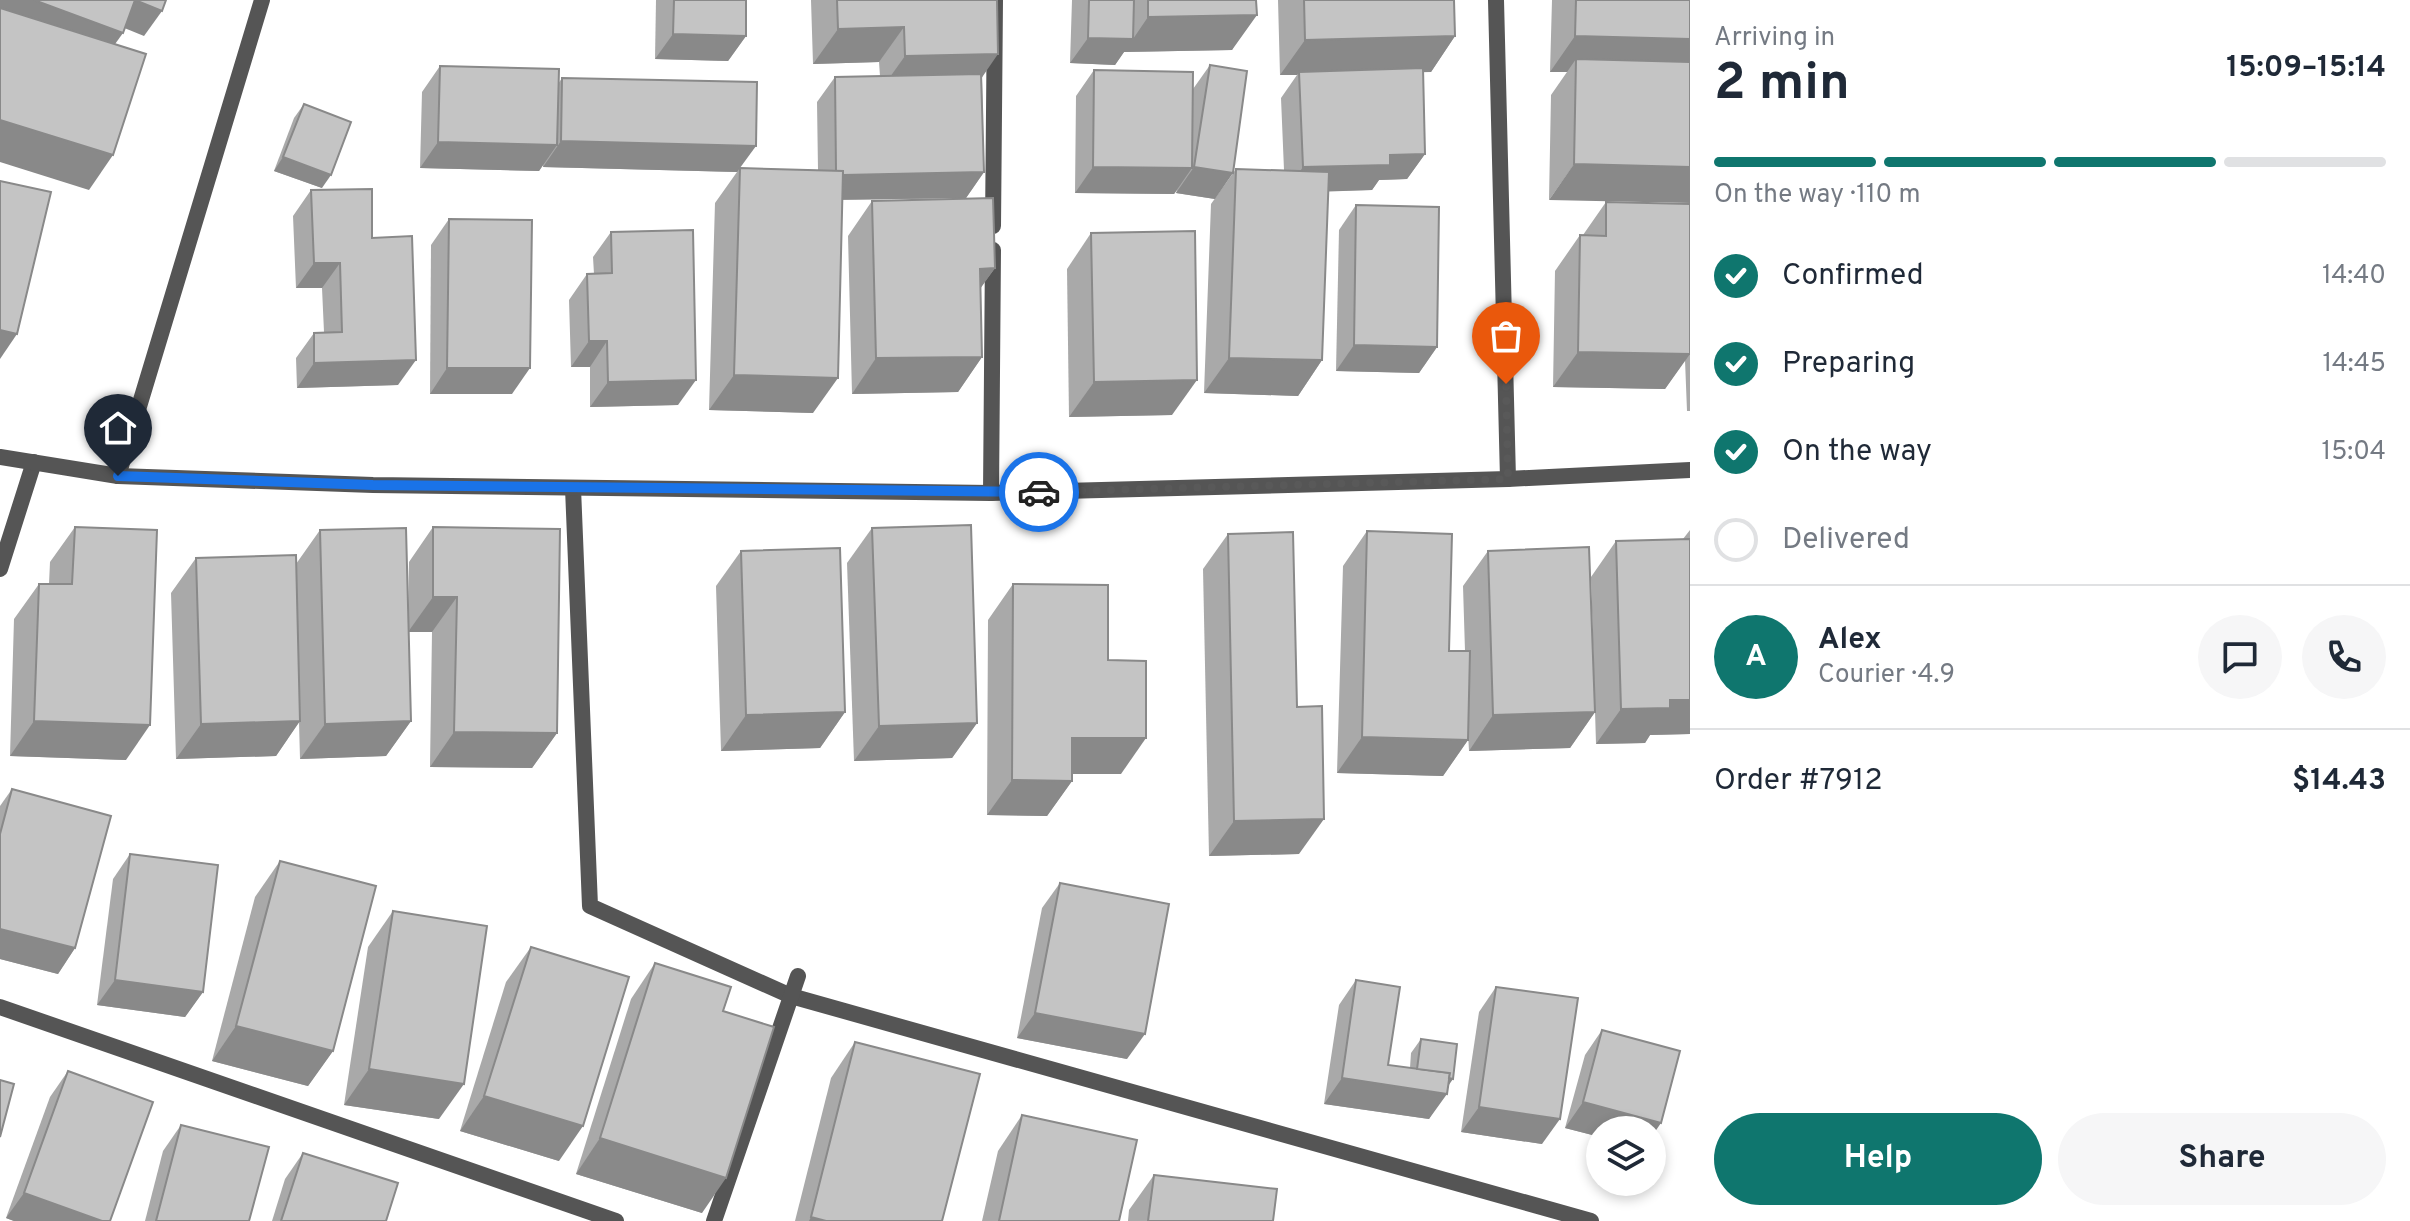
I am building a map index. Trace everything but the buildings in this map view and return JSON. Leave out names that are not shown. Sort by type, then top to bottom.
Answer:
[{"type":"street","points":[[118,476],[262,0]]},
{"type":"street","points":[[991,493],[995,0]]},
{"type":"street","points":[[1496,0],[1508,479]]},
{"type":"street","points":[[0,457],[118,476],[373,485],[991,493],[1508,479],[1690,470]]},
{"type":"street","points":[[0,569],[34,462]]},
{"type":"street","points":[[573,488],[590,906],[791,996],[1591,1221]]},
{"type":"street","points":[[714,1221],[798,976]]},
{"type":"street","points":[[0,1007],[616,1221]]},
{"type":"way so far","points":[[1039,492],[1508,479],[1506,384]]},
{"type":"route","points":[[118,476],[373,485],[1039,492]]}]
